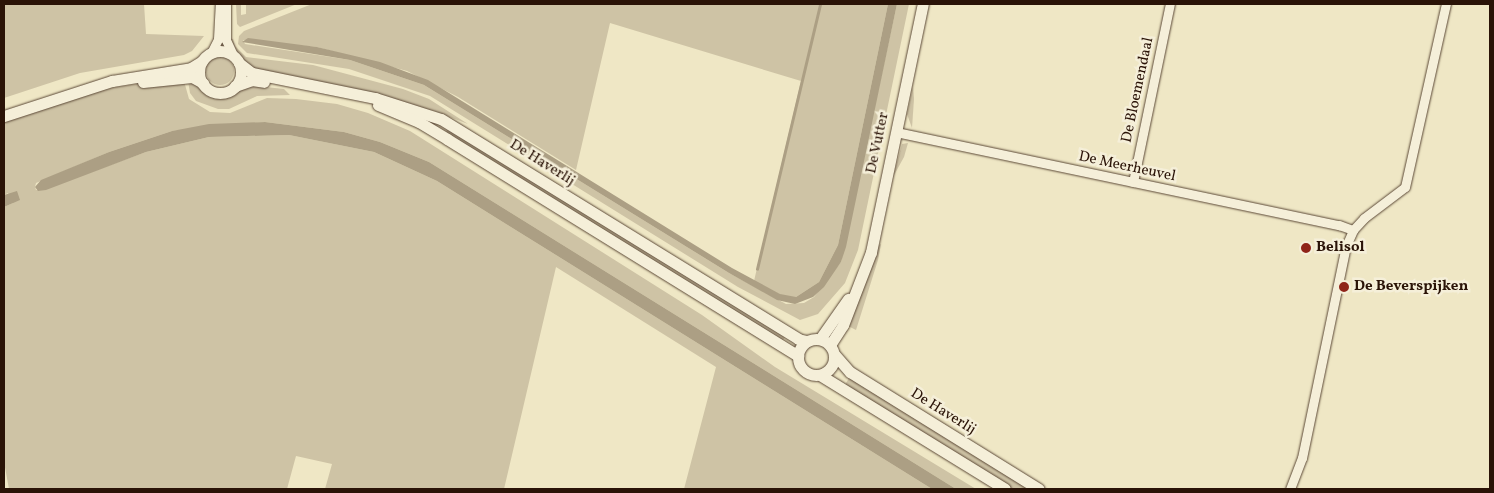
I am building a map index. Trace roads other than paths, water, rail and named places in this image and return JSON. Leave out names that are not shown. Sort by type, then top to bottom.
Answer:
[{"type":"street","points":[[203,83],[200,70],[218,39],[220,4]]},
{"type":"street","points":[[92,88],[185,78],[203,83],[218,92],[235,86],[240,76],[236,59],[226,40],[226,4]]},
{"type":"street","name":"De Vutter","points":[[828,346],[858,286],[871,252],[923,4]]},
{"type":"street","name":"De Bloemendaal","points":[[1133,182],[1170,4]]},
{"type":"street","points":[[1290,489],[1302,458],[1346,246],[1353,230],[1364,218],[1406,187],[1446,4]]},
{"type":"street","points":[[4,116],[112,81],[191,68],[206,57],[224,51],[236,59]]},
{"type":"street","name":"De Haverlij","points":[[236,59],[252,73],[375,98],[441,119],[798,339],[807,341]]},
{"type":"street","name":"De Haverlij","points":[[235,86],[252,80],[341,95],[419,122],[798,356]]},
{"type":"street","name":"De Meerheuvel","points":[[896,132],[1339,224],[1353,230]]},
{"type":"street","points":[[820,375],[831,368],[828,346],[807,341],[798,356],[804,371],[820,375],[1005,489]]},
{"type":"street","name":"De Haverlij","points":[[828,346],[850,372],[1039,489]]},
{"type":"waterway","points":[[757,269],[820,4]]},
{"type":"place","name":"Belisol","points":[[1306,248]]},
{"type":"place","name":"De Beverspijken","points":[[1344,287]]}]
